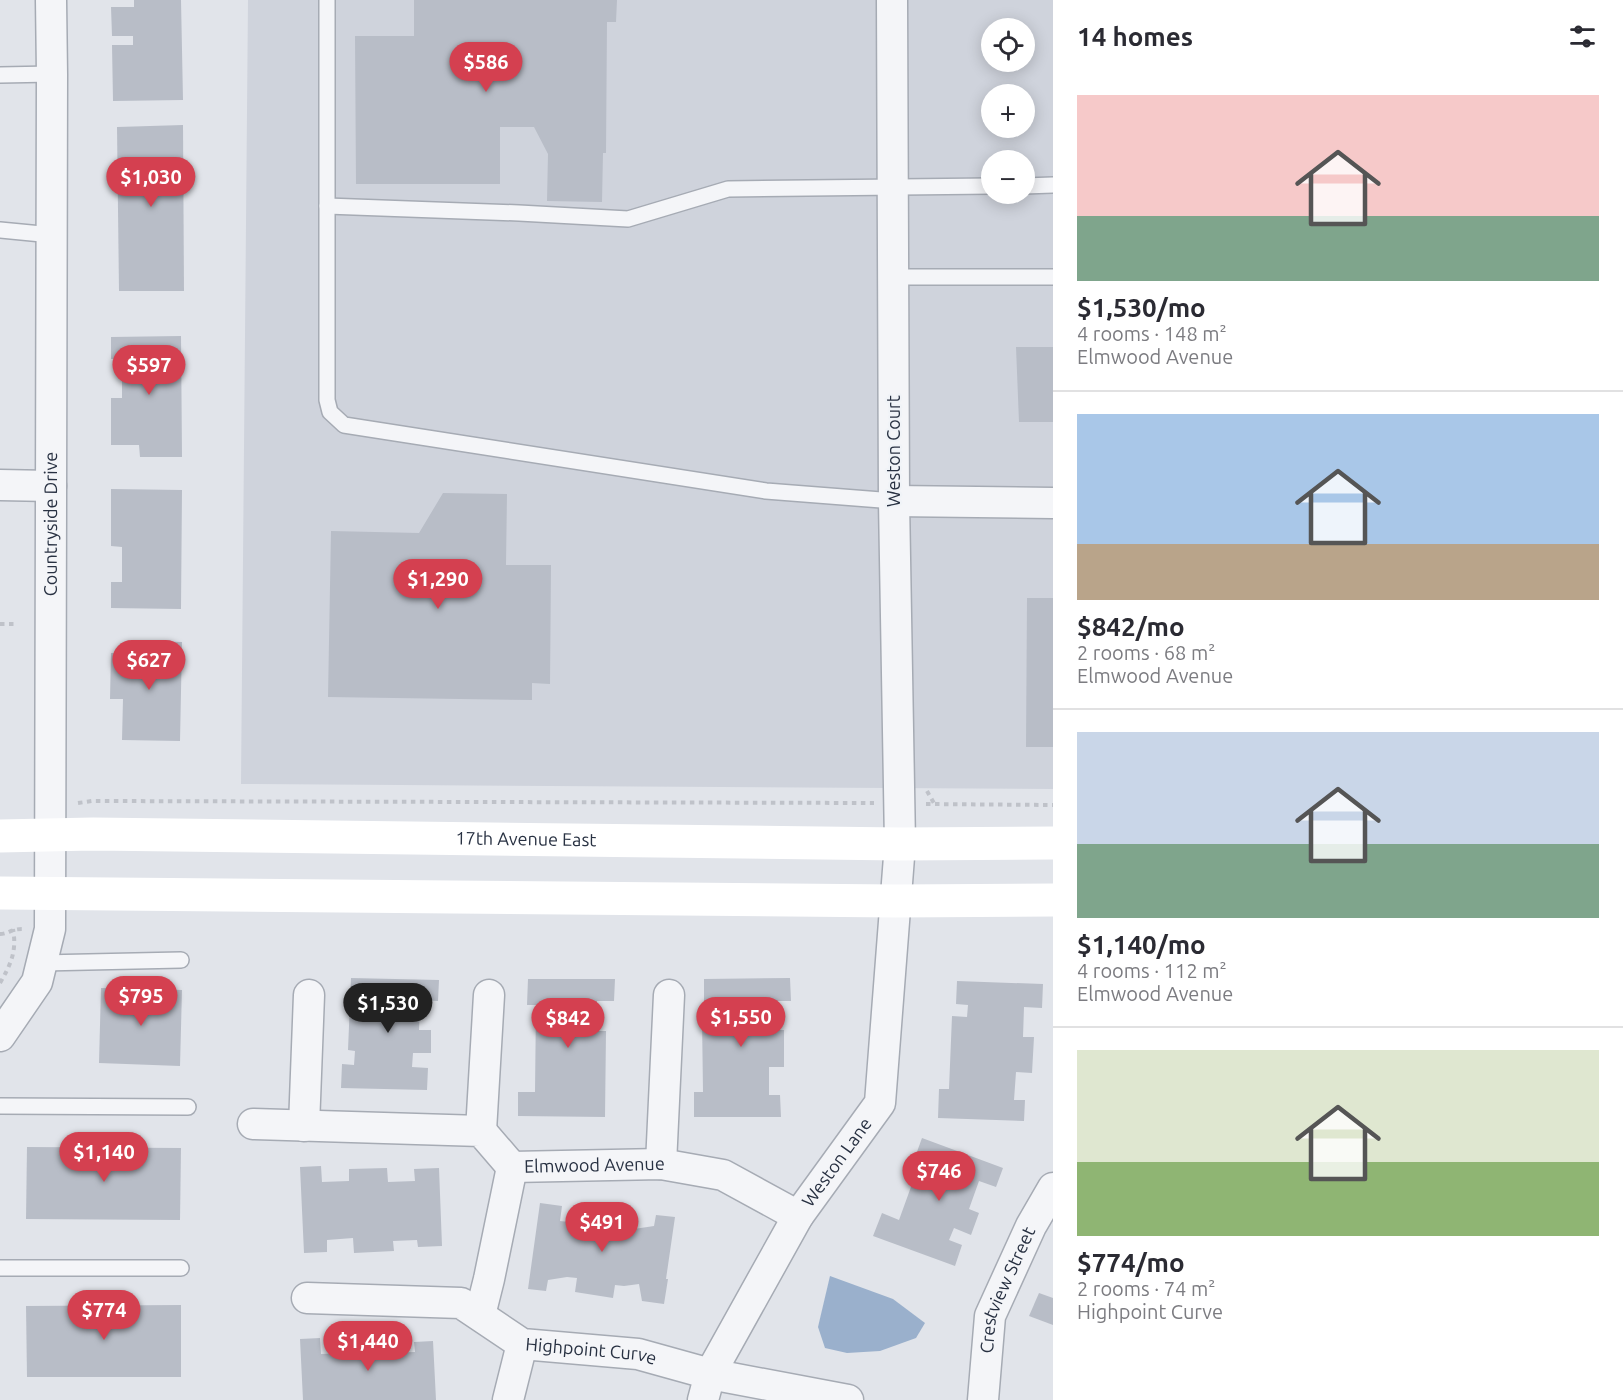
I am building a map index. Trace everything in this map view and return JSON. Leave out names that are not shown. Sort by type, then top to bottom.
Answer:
[{"type":"street","name":"Countryside Drive","points":[[0,1036],[37,982],[50,929],[51,0]]},
{"type":"street","name":"Weston Court","points":[[892,0],[894,501],[900,844],[896,901]]},
{"type":"street","points":[[0,485],[51,486]]},
{"type":"street","points":[[894,501],[1053,503]]},
{"type":"street","name":"17th Avenue East","points":[[0,836],[50,821],[93,834],[900,844],[1053,843]]},
{"type":"street","points":[[0,893],[896,901],[1053,900]]},
{"type":"street","name":"Weston Lane","points":[[707,1387],[798,1216],[880,1103],[896,901]]},
{"type":"street","points":[[304,1126],[309,995]]},
{"type":"street","points":[[253,1124],[481,1131],[489,995]]},
{"type":"street","points":[[661,1164],[669,995]]},
{"type":"street","name":"Elmwood Avenue","points":[[481,1131],[512,1167],[661,1164],[723,1175],[798,1216]]},
{"type":"street","points":[[480,1315],[512,1167]]},
{"type":"street","name":"Crestview Street","points":[[983,1400],[990,1316],[1031,1226],[1053,1188]]},
{"type":"street","name":"Highpoint Curve","points":[[307,1298],[461,1303],[522,1344],[638,1354],[707,1387],[848,1400]]},
{"type":"street","points":[[508,1400],[522,1344]]},
{"type":"lane","points":[[327,0],[327,400],[330,412],[344,425],[766,490],[894,501]]},
{"type":"lane","points":[[0,75],[52,74]]},
{"type":"lane","points":[[1035,186],[1053,185]]},
{"type":"lane","points":[[327,206],[627,219],[728,189],[981,186]]},
{"type":"lane","points":[[0,231],[52,235]]},
{"type":"lane","points":[[893,277],[1053,277]]},
{"type":"lane","points":[[42,963],[180,960]]},
{"type":"lane","points":[[0,1106],[188,1107]]},
{"type":"lane","points":[[0,1268],[180,1268]]},
{"type":"path","points":[[0,624],[15,624]]},
{"type":"path","points":[[50,821],[92,801],[1053,805]]},
{"type":"path","points":[[0,982],[11,963],[16,942],[13,929]]},
{"type":"shaded area","points":[[248,0],[1053,0],[1053,789],[241,784]]},
{"type":"water","points":[[830,1276],[893,1299],[925,1323],[916,1338],[880,1351],[847,1353],[825,1348],[818,1327]]},
{"type":"building","points":[[134,0],[181,0],[183,100],[113,101],[112,45],[133,45],[133,36],[112,36],[111,7],[134,7]]},
{"type":"building","points":[[414,0],[617,0],[616,22],[607,22],[606,153],[603,153],[602,202],[547,201],[548,154],[534,127],[500,127],[500,184],[356,184],[355,36],[414,36]]},
{"type":"building","points":[[183,125],[184,291],[119,291],[117,127]]},
{"type":"building","points":[[181,336],[182,457],[140,457],[139,445],[111,445],[111,398],[122,398],[122,359],[111,359],[111,337]]},
{"type":"building","points":[[1016,347],[1053,347],[1053,422],[1019,422]]},
{"type":"building","points":[[111,489],[182,490],[181,609],[111,608],[111,582],[122,582],[122,547],[111,546]]},
{"type":"building","points":[[443,493],[507,494],[506,565],[551,565],[550,684],[532,683],[532,700],[328,697],[331,531],[419,533]]},
{"type":"building","points":[[1027,598],[1053,598],[1053,747],[1026,747]]},
{"type":"building","points":[[140,641],[182,642],[180,741],[122,740],[123,699],[110,699],[111,653],[140,653]]},
{"type":"building","points":[[351,978],[439,980],[438,1001],[420,1000],[419,1030],[431,1030],[431,1053],[413,1053],[412,1067],[428,1068],[427,1090],[341,1088],[342,1064],[354,1065],[355,1051],[348,1050]]},
{"type":"building","points":[[790,978],[791,1001],[773,1001],[773,1030],[784,1030],[784,1067],[769,1067],[769,1095],[780,1095],[781,1117],[694,1117],[694,1092],[703,1092],[702,1018],[717,1018],[717,1004],[704,1004],[704,979]]},
{"type":"building","points":[[528,979],[615,979],[614,1001],[597,1001],[596,1031],[606,1031],[605,1117],[518,1116],[518,1092],[535,1092],[536,1005],[527,1005]]},
{"type":"building","points":[[957,981],[1043,984],[1042,1008],[1024,1007],[1023,1037],[1034,1037],[1032,1073],[1016,1072],[1014,1100],[1025,1100],[1024,1121],[938,1118],[939,1089],[949,1089],[952,1016],[967,1017],[968,1005],[956,1004]]},
{"type":"building","points":[[101,988],[182,990],[180,1066],[99,1063]]},
{"type":"building","points":[[922,1138],[1003,1168],[996,1187],[979,1181],[969,1209],[979,1213],[971,1235],[954,1228],[949,1240],[962,1245],[955,1266],[873,1236],[882,1213],[899,1220],[920,1162],[914,1160]]},
{"type":"building","points":[[27,1147],[181,1148],[180,1220],[26,1219]]},
{"type":"building","points":[[321,1166],[322,1182],[349,1181],[349,1169],[387,1168],[388,1182],[415,1181],[414,1169],[439,1168],[442,1246],[418,1247],[417,1240],[393,1241],[394,1251],[354,1253],[353,1238],[327,1240],[327,1252],[304,1253],[300,1167]]},
{"type":"building","points":[[540,1203],[562,1206],[560,1221],[588,1219],[590,1209],[626,1214],[624,1227],[634,1229],[654,1226],[656,1215],[675,1217],[664,1304],[642,1301],[639,1284],[615,1285],[613,1298],[575,1292],[577,1278],[548,1280],[546,1291],[528,1289]]},
{"type":"building","points":[[1039,1293],[1053,1298],[1053,1325],[1029,1316]]},
{"type":"building","points":[[181,1305],[181,1377],[27,1377],[26,1306]]},
{"type":"building","points":[[320,1338],[321,1354],[348,1353],[348,1341],[385,1340],[386,1353],[415,1352],[414,1342],[433,1341],[436,1400],[303,1400],[300,1339]]}]
